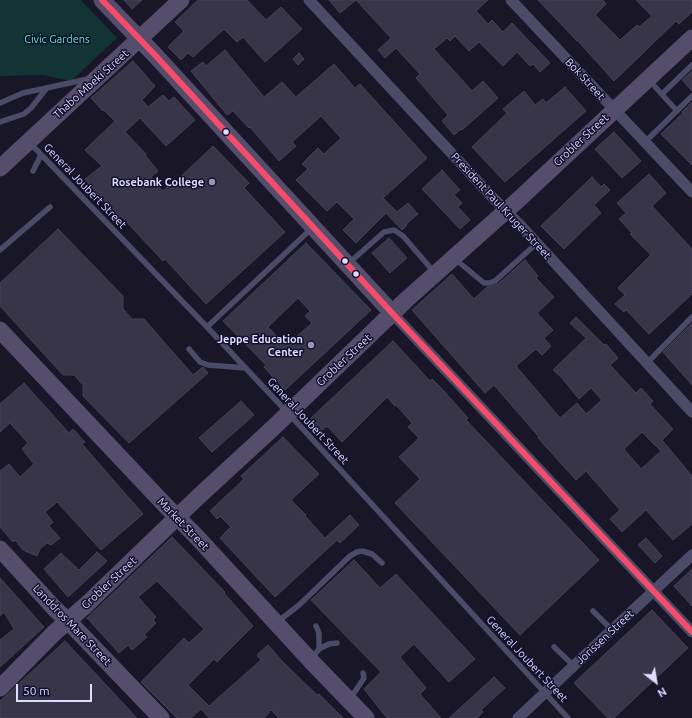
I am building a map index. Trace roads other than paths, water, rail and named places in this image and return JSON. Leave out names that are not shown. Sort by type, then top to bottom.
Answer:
[{"type":"main road","points":[[102,0],[393,314]]},
{"type":"main road","name":"Thabo Mbeki Street","points":[[0,168],[181,0]]},
{"type":"main road","name":"Grobler Street","points":[[0,688],[68,621],[435,274],[506,211],[692,38]]},
{"type":"main road","name":"Market Street","points":[[0,330],[178,517],[276,623],[315,655],[349,701],[366,718]]},
{"type":"main road","name":"Landdros Mare Street","points":[[0,549],[55,609],[161,718]]},
{"type":"street","name":"President Paul Kruger Street","points":[[309,0],[537,243],[692,412]]},
{"type":"street","name":"Bok Street","points":[[511,0],[692,192]]},
{"type":"street","points":[[393,314],[692,632]]},
{"type":"street","name":"Jorissen Street","points":[[518,718],[692,555]]},
{"type":"lane","points":[[662,94],[692,65]]},
{"type":"lane","points":[[0,103],[23,93],[99,76]]},
{"type":"lane","points":[[647,79],[677,111]]},
{"type":"lane","points":[[0,122],[24,114],[31,108],[46,89]]},
{"type":"lane","points":[[645,142],[692,96]]},
{"type":"lane","name":"General Joubert Street","points":[[29,141],[246,368],[568,718]]},
{"type":"lane","points":[[33,171],[41,155]]},
{"type":"lane","points":[[0,250],[50,207]]},
{"type":"lane","points":[[207,327],[313,227]]},
{"type":"lane","points":[[348,265],[384,232],[394,230],[403,236],[435,274]]},
{"type":"lane","points":[[453,258],[484,284],[495,281],[537,243]]},
{"type":"lane","points":[[647,363],[692,317]]},
{"type":"lane","points":[[189,349],[200,362],[208,365],[246,368]]},
{"type":"lane","points":[[276,623],[298,606],[350,556],[357,552],[362,551],[372,554],[382,563]]},
{"type":"lane","points":[[593,611],[612,630]]},
{"type":"lane","points":[[315,655],[319,632],[316,626]]},
{"type":"lane","points":[[315,655],[329,644],[338,643]]},
{"type":"lane","points":[[554,647],[574,666]]},
{"type":"lane","points":[[349,701],[364,678],[363,673]]},
{"type":"place","name":"Rosebank College","points":[[212,182]]},
{"type":"place","name":"Jeppe Education Center","points":[[311,345]]},
{"type":"park label","name":"Civic Gardens","points":[[57,39]]}]
